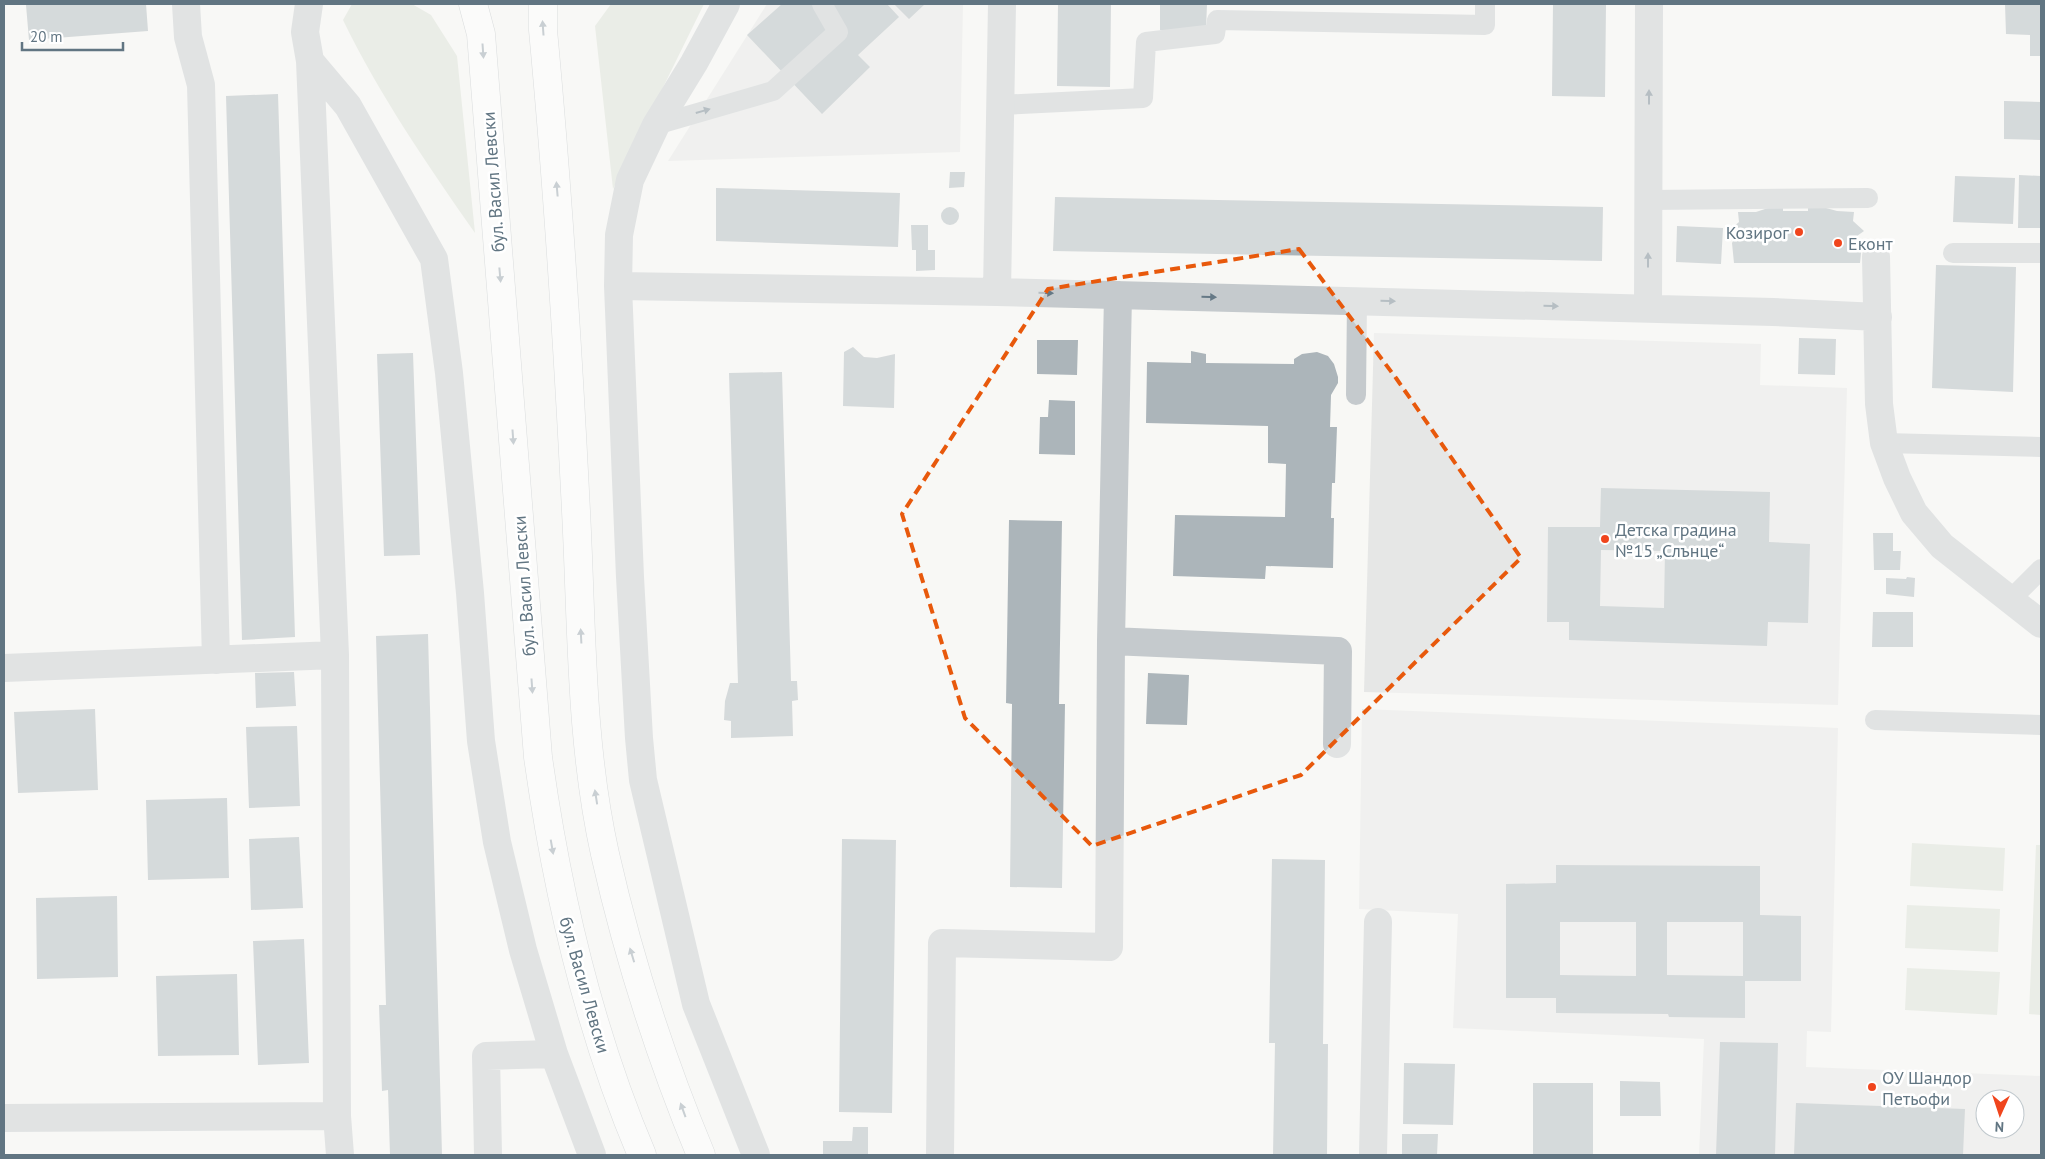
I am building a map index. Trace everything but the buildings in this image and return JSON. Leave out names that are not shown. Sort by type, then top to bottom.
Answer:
[{"type":"main road","name":"бул. Васил Левски","points":[[473,4],[481,34],[538,757],[545,809],[564,912],[586,994],[612,1076],[642,1155]]},
{"type":"main road","points":[[543,4],[543,30],[564,284],[588,745],[605,853],[627,937],[653,1022],[700,1155]]},
{"type":"street","points":[[186,4],[188,37],[201,85],[216,660]]},
{"type":"street","points":[[309,4],[304,32],[310,61],[335,655],[337,1116],[340,1155]]},
{"type":"street","points":[[726,4],[694,63],[656,125],[630,180],[619,235],[618,286],[638,738],[644,780],[696,1004],[756,1155]]},
{"type":"street","points":[[997,292],[1002,4]]},
{"type":"street","points":[[1648,308],[1649,4]]},
{"type":"street","points":[[310,61],[348,106],[434,259],[449,373],[470,593],[481,741],[497,842],[523,950],[554,1054],[592,1155]]},
{"type":"street","points":[[1876,257],[1879,404],[1884,443],[1914,513],[1942,546],[2041,624]]},
{"type":"street","points":[[618,286],[1357,300],[1878,316]]},
{"type":"street","points":[[940,1155],[942,943],[1109,947],[1111,641],[1118,295]]},
{"type":"street","points":[[1111,641],[1338,651],[1337,744]]},
{"type":"street","points":[[4,668],[335,655]]},
{"type":"street","points":[[1374,1155],[1378,922]]},
{"type":"street","points":[[488,1155],[486,1056],[554,1054]]},
{"type":"street","points":[[4,1118],[337,1116]]},
{"type":"lane","points":[[656,125],[773,90],[838,32],[822,4]]},
{"type":"lane","points":[[1000,105],[1143,98],[1146,42],[1214,34],[1216,20],[1485,25],[1485,4]]},
{"type":"lane","points":[[1649,200],[1868,198]]},
{"type":"lane","points":[[1953,253],[2041,253]]},
{"type":"lane","points":[[1356,395],[1357,300]]},
{"type":"lane","points":[[1884,443],[2041,447]]},
{"type":"lane","points":[[2010,600],[2041,569]]},
{"type":"lane","points":[[1875,720],[2041,725]]},
{"type":"highlighted area","points":[[1299,249],[1396,378],[1521,558],[1301,775],[1092,846],[965,718],[902,514],[1048,289]]},
{"type":"shaded area","points":[[352,4],[412,4],[431,15],[457,56],[475,233],[439,181],[372,76],[343,20]]},
{"type":"shaded area","points":[[611,4],[704,4],[613,189],[595,26]]},
{"type":"shaded area","points":[[767,4],[963,4],[960,152],[668,161]]},
{"type":"shaded area","name":"Детска градина №15 „Слънце“","points":[[1374,333],[1761,344],[1760,385],[1847,388],[1838,705],[1364,692]]},
{"type":"shaded area","points":[[1362,709],[1838,728],[1831,1032],[1807,1031],[1806,1067],[2041,1076],[2041,1155],[1699,1155],[1704,1039],[1453,1028],[1458,914],[1359,909]]},
{"type":"shaded area","points":[[1912,843],[2005,848],[2003,891],[1910,886]]},
{"type":"shaded area","points":[[2036,845],[2041,845],[2041,1015],[2029,1014]]},
{"type":"shaded area","points":[[1907,905],[2000,909],[1998,952],[1905,948]]},
{"type":"shaded area","points":[[1907,968],[2000,972],[1997,1015],[1905,1010]]},
{"type":"place","name":"Козирог","points":[[1799,232]]},
{"type":"place","name":"Еконт","points":[[1838,243]]},
{"type":"place","name":"Детска градина №15 „Слънце“","points":[[1605,539]]},
{"type":"place","name":"ОУ Шандор Петьофи","points":[[1872,1087]]}]
